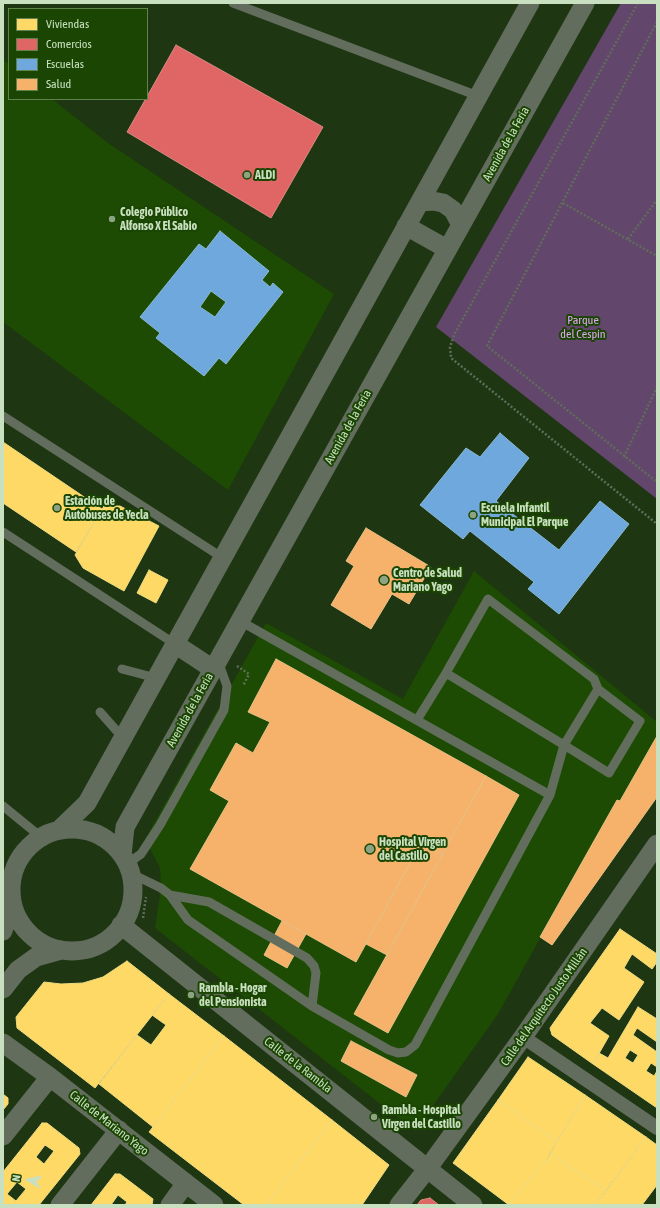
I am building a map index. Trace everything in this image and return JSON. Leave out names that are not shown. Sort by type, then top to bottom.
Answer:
[{"type":"street","points":[[59,830],[87,803],[530,3]]},
{"type":"street","name":"Avenida de la Feria","points":[[126,864],[125,827],[585,3]]},
{"type":"street","points":[[420,202],[433,201],[443,203],[453,210],[461,225]]},
{"type":"street","points":[[406,226],[448,249]]},
{"type":"street","points":[[175,644],[215,665]]},
{"type":"street","points":[[3,989],[18,970],[36,957],[61,950],[78,950],[95,946],[110,938],[121,925],[130,909],[133,892],[126,864],[109,842],[94,833],[76,829],[59,830],[41,837],[26,849],[7,880],[18,919],[29,934],[44,944],[61,950]]},
{"type":"street","name":"Calle del Arquitecto Justo Millán","points":[[399,1205],[428,1168],[523,1037],[657,844]]},
{"type":"street","points":[[3,931],[12,902]]},
{"type":"street","name":"Calle de la Rambla","points":[[121,925],[473,1205]]},
{"type":"street","points":[[523,1037],[657,1128]]},
{"type":"street","name":"Calle de Mariano Yago","points":[[3,1043],[50,1077],[214,1205]]},
{"type":"street","points":[[3,1136],[50,1077]]},
{"type":"street","points":[[60,1205],[119,1130]]},
{"type":"street","points":[[170,1205],[186,1183]]},
{"type":"lane","points":[[233,3],[478,96]]},
{"type":"lane","points":[[3,416],[222,558]]},
{"type":"lane","points":[[3,532],[175,644]]},
{"type":"lane","points":[[417,720],[488,599],[594,679],[598,689],[640,721],[608,773],[446,672]]},
{"type":"lane","points":[[240,621],[550,795]]},
{"type":"lane","points":[[215,665],[227,686],[224,710],[160,825],[141,854],[126,864],[170,895],[188,920],[312,1006],[389,1050],[398,1053],[406,1052],[415,1045],[550,795],[564,745],[598,689]]},
{"type":"lane","points":[[122,669],[156,678]]},
{"type":"lane","points":[[100,712],[123,738]]},
{"type":"lane","points":[[3,806],[41,837]]},
{"type":"lane","points":[[170,895],[209,902],[307,958],[314,966],[316,973],[312,1006]]},
{"type":"path","points":[[638,3],[455,333],[450,347],[451,358],[657,524]]},
{"type":"path","points":[[657,22],[487,346],[657,482]]},
{"type":"path","points":[[628,239],[657,200]]},
{"type":"path","points":[[562,203],[657,256]]},
{"type":"path","points":[[624,456],[657,387]]},
{"type":"shaded area","name":"Colegio Público Alfonso X El Sabio","points":[[3,60],[8,63],[8,100],[53,100],[108,143],[334,294],[228,490],[3,322]]},
{"type":"shaded area","name":"Hospital Virgen del Castillo","points":[[474,571],[657,722],[657,736],[620,801],[617,800],[498,1014],[415,1131],[155,928],[161,888],[160,868],[145,839],[266,623],[403,699]]},
{"type":"green space","name":"Parque del Cespín","points":[[621,3],[657,3],[657,499],[436,327]]},
{"type":"building: Viviendas","points":[[3,442],[102,509],[76,552],[3,503]]},
{"type":"building: Viviendas","points":[[104,506],[120,506],[159,526],[124,591],[83,568],[75,555]]},
{"type":"building: Viviendas","points":[[149,570],[168,580],[156,603],[137,593]]},
{"type":"building: Viviendas","points":[[620,929],[657,954],[657,962],[652,969],[632,954],[624,968],[644,982],[619,1020],[602,1008],[590,1023],[609,1036],[593,1064],[552,1035],[550,1028]]},
{"type":"building: Viviendas","points":[[127,961],[169,994],[95,1088],[17,1028],[16,1017],[44,982],[61,984],[83,983],[103,977]]},
{"type":"building: Viviendas","points":[[169,994],[224,1036],[153,1127],[99,1084],[137,1035],[151,1045],[166,1025],[152,1015]]},
{"type":"building: Viviendas","points":[[638,1007],[657,1019],[657,1042],[637,1028],[633,1035],[657,1052],[657,1067],[651,1063],[646,1071],[654,1076],[657,1071],[657,1108],[593,1064],[599,1053],[608,1058]],"holes":[[[630,1050],[638,1055],[633,1063],[625,1058]]]},
{"type":"building: Viviendas","points":[[224,1036],[332,1120],[266,1205],[244,1205],[149,1132]]},
{"type":"building: Viviendas","points":[[528,1057],[585,1095],[557,1142],[498,1100]]},
{"type":"building: Viviendas","points":[[3,1094],[8,1098],[8,1104],[3,1110]]},
{"type":"building: Viviendas","points":[[585,1095],[646,1137],[606,1191],[550,1153]]},
{"type":"building: Viviendas","points":[[498,1100],[557,1142],[545,1163],[543,1162],[509,1205],[453,1163]]},
{"type":"building: Viviendas","points":[[332,1120],[389,1165],[362,1205],[266,1205]]},
{"type":"building: Viviendas","points":[[42,1123],[47,1123],[79,1148],[80,1154],[39,1205],[3,1205],[3,1172]],"holes":[[[45,1145],[54,1151],[44,1164],[36,1157]],[[17,1182],[26,1189],[16,1201],[7,1194]]]},
{"type":"building: Viviendas","points":[[646,1137],[657,1145],[657,1185],[642,1205],[595,1205]]},
{"type":"building: Viviendas","points":[[550,1153],[606,1191],[595,1205],[509,1205],[543,1162],[545,1163]]},
{"type":"building: Viviendas","points":[[115,1174],[120,1174],[153,1199],[152,1205],[125,1205],[127,1202],[118,1195],[111,1205],[91,1205]]},
{"type":"building: Comercios","name":"ALDI","points":[[176,45],[323,127],[271,218],[127,132],[145,100],[148,100],[148,95]]},
{"type":"building: Comercios","points":[[430,1198],[439,1205],[417,1205],[421,1200]]},
{"type":"building: Escuelas","points":[[220,231],[269,271],[262,280],[270,287],[273,283],[283,292],[226,364],[219,358],[204,376],[156,338],[160,333],[140,317],[199,244],[206,249]],"holes":[[[211,291],[226,302],[215,317],[200,307]]]},
{"type":"building: Escuelas","name":"Escuela Infantil Municipal El Parque","points":[[500,433],[529,458],[496,501],[559,550],[600,501],[629,524],[559,614],[528,589],[534,582],[470,531],[463,539],[420,505],[466,448],[480,457]]},
{"type":"building: Salud","name":"Centro de Salud Mariano Yago","points":[[366,528],[431,567],[409,604],[392,594],[371,629],[331,605],[354,566],[346,561]]},
{"type":"building: Salud","points":[[276,659],[486,776],[442,855],[421,843],[356,962],[190,869],[229,801],[210,790],[236,743],[253,753],[270,722],[248,712]]},
{"type":"building: Salud","points":[[657,736],[657,797],[552,945],[540,937],[617,800],[620,801]]},
{"type":"building: Salud","points":[[486,776],[519,795],[388,1033],[354,1014]]},
{"type":"building: Salud","points":[[421,843],[442,855],[387,955],[366,944]]},
{"type":"building: Salud","points":[[282,921],[306,934],[287,968],[264,955]]},
{"type":"building: Salud","points":[[351,1041],[417,1075],[406,1097],[341,1061]]},
{"type":"place","name":"ALDI","points":[[247,175]]},
{"type":"place","name":"Colegio Público Alfonso X El Sabio","points":[[112,219]]},
{"type":"place","name":"Estación de Autobuses de Yecla","points":[[57,508]]},
{"type":"place","name":"Escuela Infantil Municipal El Parque","points":[[473,515]]},
{"type":"place","name":"Centro de Salud Mariano Yago","points":[[384,580]]},
{"type":"place","name":"Hospital Virgen del Castillo","points":[[370,849]]},
{"type":"place","name":"Rambla - Hogar del Pensionista","points":[[191,995]]},
{"type":"place","name":"Rambla - Hospital Virgen del Castillo","points":[[374,1117]]}]
